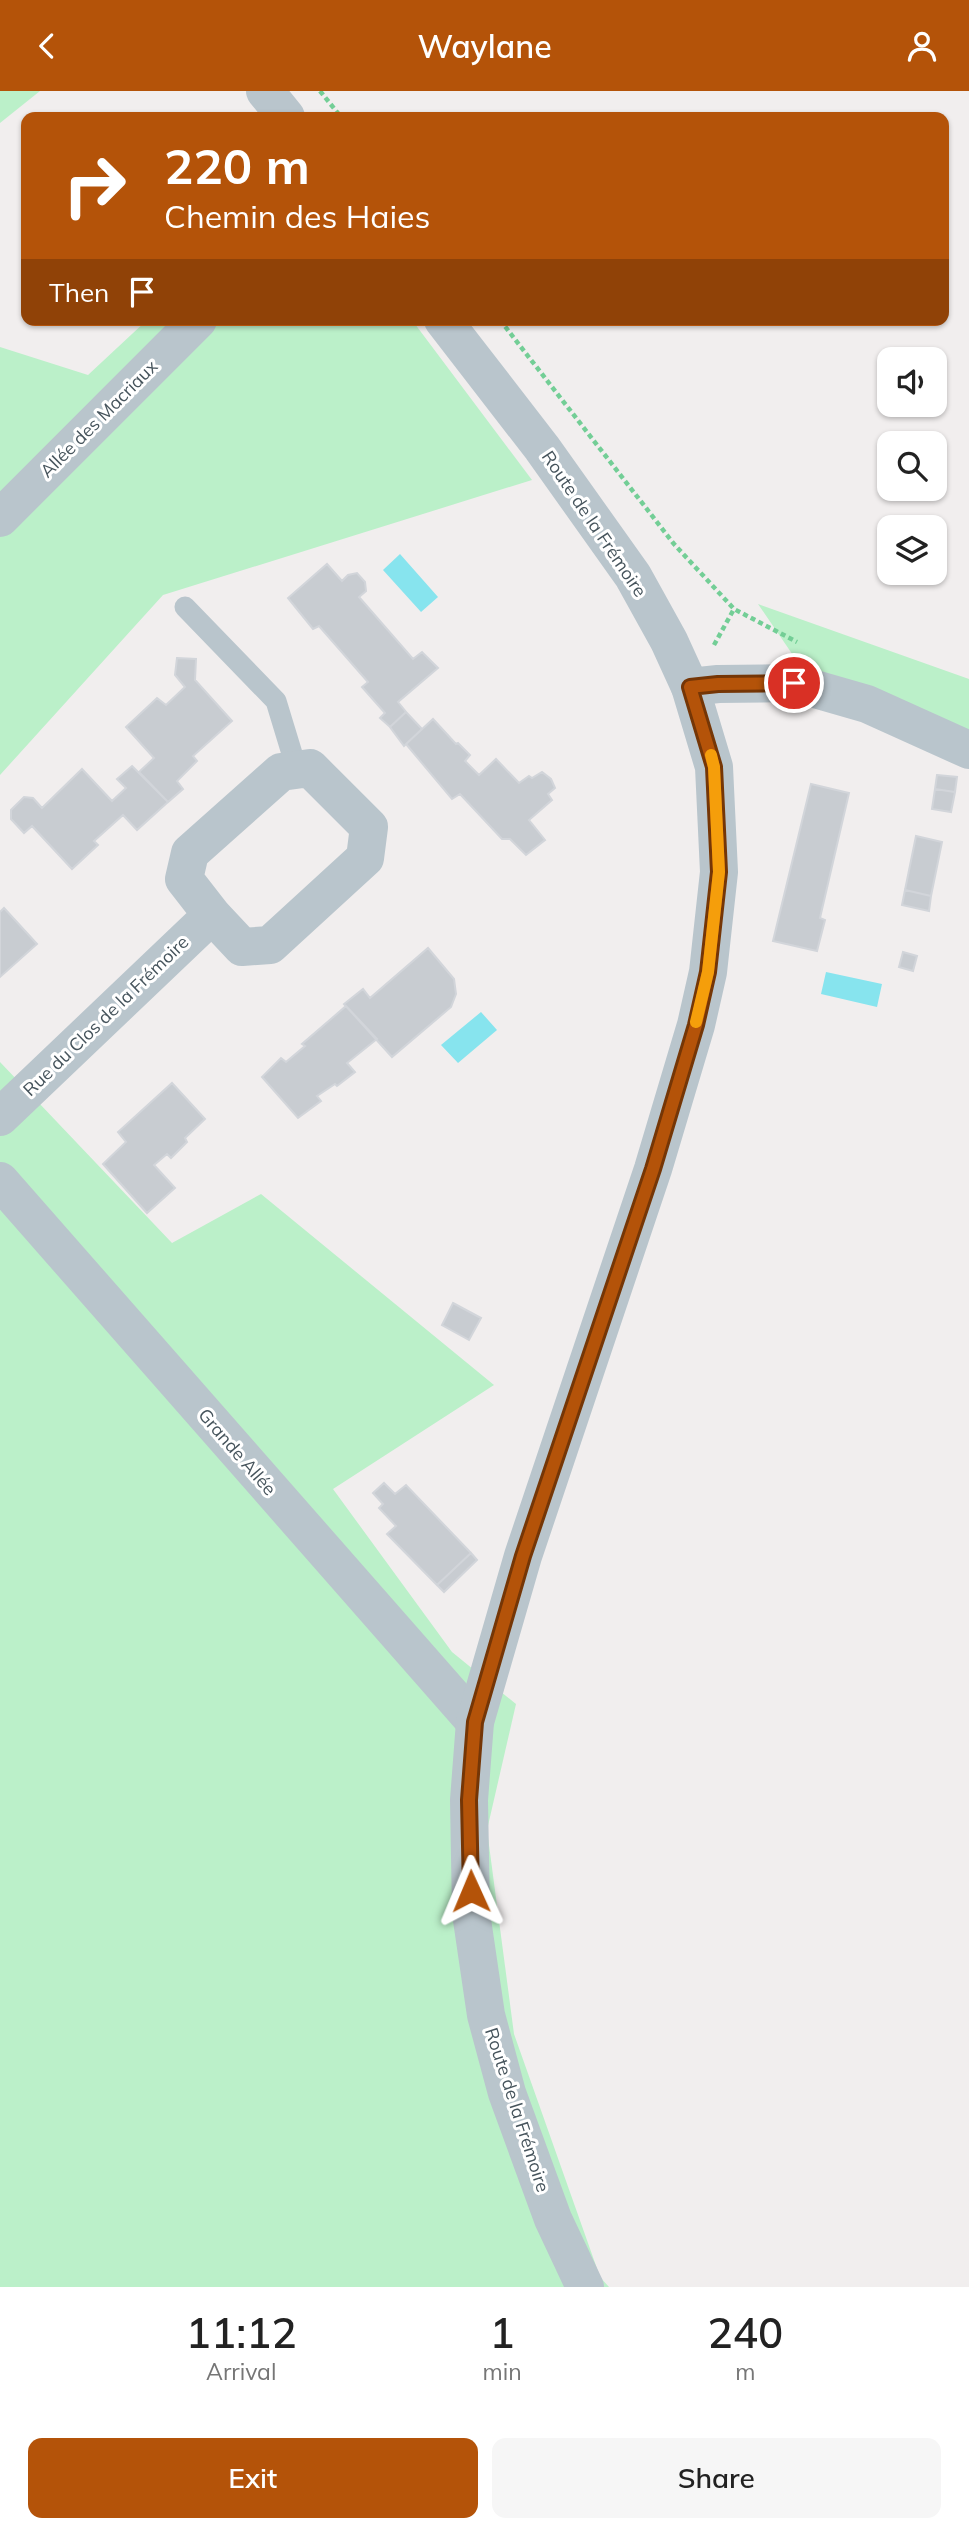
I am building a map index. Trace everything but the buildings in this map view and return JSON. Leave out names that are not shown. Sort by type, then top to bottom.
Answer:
[{"type":"street","points":[[265,91],[282,112]]},
{"type":"street","name":"Allée des Macriaux","points":[[0,518],[192,326]]},
{"type":"street","name":"Route de la Frémoire","points":[[448,326],[542,448],[633,576],[669,641],[690,687],[714,767],[719,872],[708,972],[696,1025],[653,1169],[523,1556],[475,1722],[469,1800],[471,1913],[486,2015],[507,2093],[553,2219],[586,2287]]},
{"type":"street","points":[[690,687],[794,683],[867,704],[969,750]]},
{"type":"street","points":[[310,768],[369,827],[365,858],[270,945],[242,947],[212,915],[184,879],[190,853],[281,772],[310,768]]},
{"type":"street","name":"Rue du Clos de la Frémoire","points":[[0,1117],[212,915]]},
{"type":"street","name":"Grande Allée","points":[[0,1181],[475,1722]]},
{"type":"lane","points":[[185,607],[275,701],[296,770]]},
{"type":"path","points":[[320,91],[337,112]]},
{"type":"path","points":[[505,326],[674,544],[734,609],[805,645]]},
{"type":"green space","points":[[0,91],[40,91],[0,123]]},
{"type":"green space","points":[[141,326],[416,326],[532,480],[163,595],[0,775],[0,347],[88,375]]},
{"type":"green space","points":[[758,604],[969,679],[969,731],[799,664]]},
{"type":"green space","points":[[0,1062],[172,1243],[261,1194],[494,1385],[333,1489],[452,1652],[516,1704],[487,1830],[514,2034],[600,2277],[609,2287],[0,2287]]},
{"type":"water","points":[[400,554],[438,597],[421,612],[383,570]]},
{"type":"water","points":[[826,972],[882,984],[877,1007],[821,994]]},
{"type":"water","points":[[481,1012],[497,1030],[458,1063],[441,1045]]},
{"type":"slow traffic","points":[[696,1022],[708,972],[719,872],[714,767],[711,755]]},
{"type":"route","points":[[471,1891],[469,1800],[475,1722],[523,1556],[653,1169],[696,1025],[708,972],[719,872],[714,767],[690,687],[794,683]]}]
